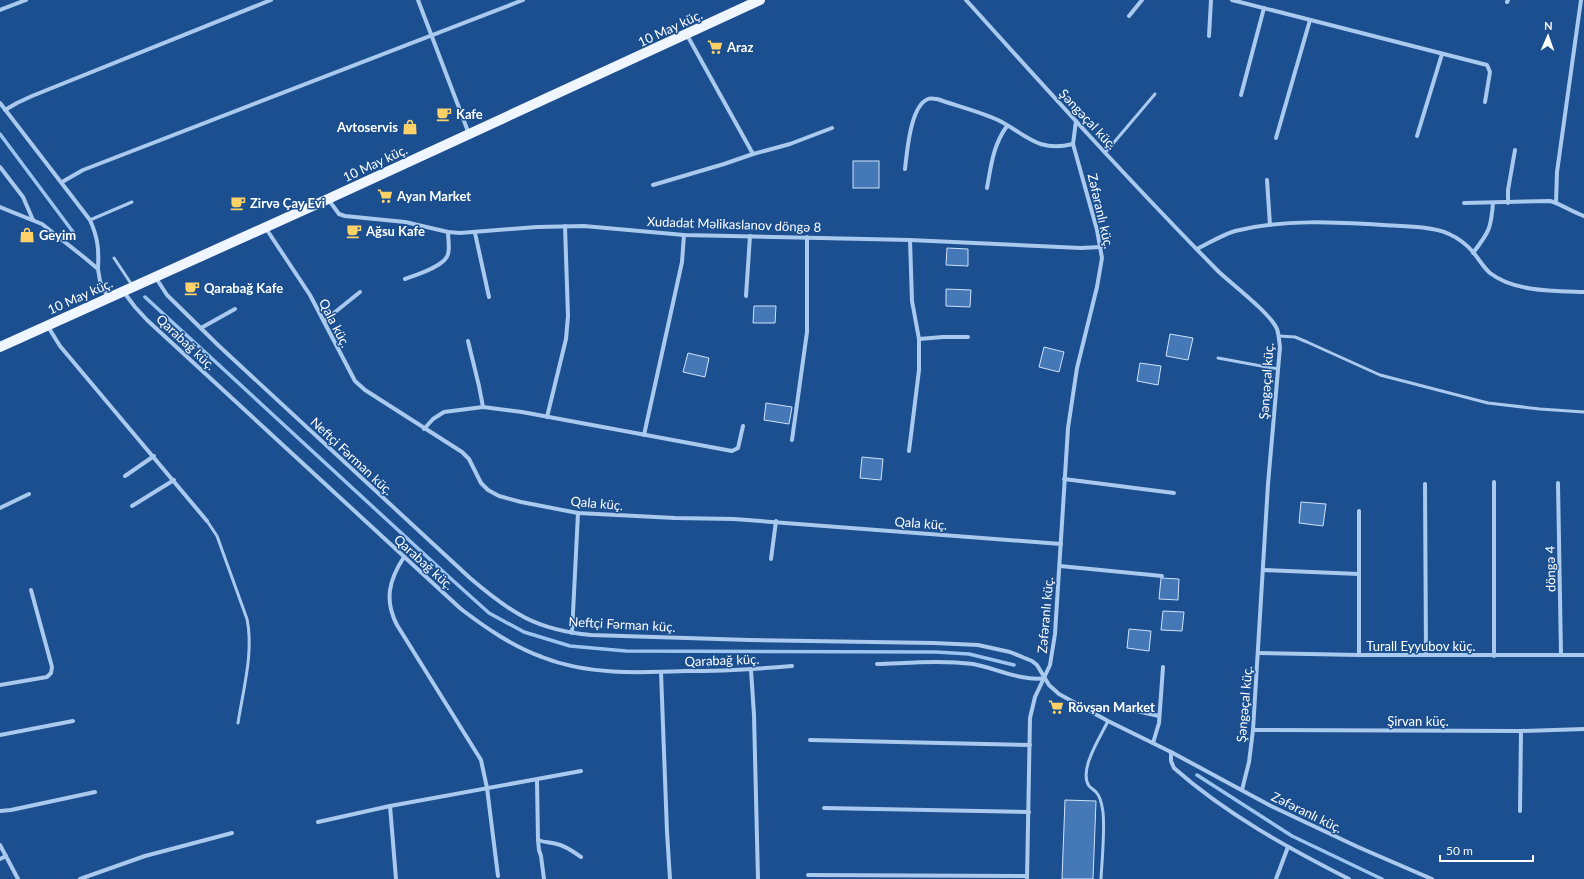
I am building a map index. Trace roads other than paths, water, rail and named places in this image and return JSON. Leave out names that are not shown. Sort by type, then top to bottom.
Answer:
[{"type":"main road","name":"10 May küç.","points":[[0,347],[687,35],[760,0]]},
{"type":"street","points":[[0,10],[26,0]]},
{"type":"street","points":[[5,110],[16,102],[271,0]]},
{"type":"street","points":[[418,0],[469,134]]},
{"type":"street","points":[[62,182],[83,170],[523,0]]},
{"type":"street","name":"Şəngəçal küç.","points":[[966,0],[1105,153],[1197,249],[1269,318],[1276,328],[1279,336],[1278,369],[1268,484],[1252,730],[1249,762],[1242,790]]},
{"type":"street","points":[[1129,16],[1142,0]]},
{"type":"street","points":[[1209,36],[1211,0]]},
{"type":"street","points":[[1232,0],[1487,66],[1490,72],[1485,102]]},
{"type":"street","points":[[1556,203],[1557,172],[1581,0]]},
{"type":"street","points":[[1241,95],[1264,8]]},
{"type":"street","points":[[1276,138],[1310,20]]},
{"type":"street","points":[[687,35],[753,154]]},
{"type":"street","points":[[1417,136],[1442,54]]},
{"type":"street","points":[[905,169],[914,118],[921,104],[928,99],[937,99],[986,115],[1025,137],[1050,146],[1061,147],[1073,144]]},
{"type":"street","points":[[0,103],[90,220],[97,236],[99,247],[98,269],[100,282],[108,298]]},
{"type":"street","name":"Zəfəranlı küç.","points":[[1076,121],[1073,144],[1094,216],[1101,247],[1100,270],[1072,394],[1064,479],[1055,634],[1051,659],[1045,678],[1049,685],[1059,694],[1108,721],[1358,848],[1432,879]]},
{"type":"street","points":[[987,188],[993,151],[1000,135],[1007,126]]},
{"type":"street","points":[[653,185],[790,144],[832,128]]},
{"type":"street","points":[[1508,203],[1508,190],[1515,150]]},
{"type":"street","points":[[0,166],[20,192],[33,220]]},
{"type":"street","points":[[1267,180],[1270,225]]},
{"type":"street","name":"Xudadat Məlikaslanov döngə 8","points":[[328,198],[339,214],[345,216],[405,222],[448,232],[475,233],[565,226],[600,227],[684,235],[910,240],[1081,248],[1101,247]]},
{"type":"street","points":[[1464,203],[1550,201],[1584,216]]},
{"type":"street","points":[[1473,253],[1492,224],[1494,203]]},
{"type":"street","points":[[0,207],[33,220],[55,233],[98,269]]},
{"type":"street","points":[[1197,249],[1235,232],[1294,222],[1405,226],[1431,229],[1449,234],[1463,243],[1490,273],[1505,283],[1525,287],[1584,292]]},
{"type":"street","points":[[547,417],[566,340],[568,316],[565,226]]},
{"type":"street","name":"Qala küç.","points":[[265,227],[310,295],[355,381],[365,390],[462,452],[469,459],[481,483],[488,490],[499,496],[521,502],[578,513],[776,521],[1061,544]]},
{"type":"street","points":[[405,279],[437,266],[445,261],[448,255],[448,232]]},
{"type":"street","points":[[475,233],[489,297]]},
{"type":"street","points":[[644,435],[682,262],[684,235]]},
{"type":"street","points":[[746,296],[750,236]]},
{"type":"street","points":[[792,440],[807,332],[807,237]]},
{"type":"street","points":[[909,451],[919,370],[919,339],[912,300],[910,240]]},
{"type":"street","name":"Neftçi Fərman küç.","points":[[154,277],[167,295],[219,346],[424,537],[491,596],[518,615],[533,622],[546,627],[572,633],[749,640],[978,645],[1024,656],[1037,665],[1045,678]]},
{"type":"street","name":"Qarabağ küç.","points":[[123,291],[147,320],[461,609],[483,625],[518,646],[541,657],[584,669],[661,672],[751,670],[792,666]]},
{"type":"street","points":[[324,321],[360,292]]},
{"type":"street","points":[[201,328],[235,309]]},
{"type":"street","points":[[47,325],[60,346],[154,456],[207,521]]},
{"type":"street","points":[[919,339],[968,337]]},
{"type":"street","points":[[468,341],[480,386],[482,407]]},
{"type":"street","points":[[424,429],[433,419],[444,412],[482,407],[547,417],[732,451],[738,448],[743,426]]},
{"type":"street","points":[[126,476],[154,456]]},
{"type":"street","points":[[1064,479],[1174,492]]},
{"type":"street","points":[[132,506],[174,480]]},
{"type":"street","points":[[1494,482],[1494,656]]},
{"type":"street","name":"döngə 4","points":[[1558,483],[1561,655]]},
{"type":"street","points":[[1425,484],[1426,655]]},
{"type":"street","points":[[0,508],[29,494]]},
{"type":"street","points":[[1359,511],[1359,655]]},
{"type":"street","points":[[572,633],[578,513]]},
{"type":"street","points":[[771,559],[776,521]]},
{"type":"street","points":[[404,557],[398,568],[389,593],[391,614],[478,754],[483,767],[487,788],[498,876]]},
{"type":"street","points":[[1060,566],[1162,576]]},
{"type":"street","points":[[1263,570],[1359,574]]},
{"type":"street","points":[[0,685],[47,677],[51,673],[52,667],[31,590]]},
{"type":"street","name":"Turall Eyyubov küç.","points":[[1258,653],[1494,656],[1584,655]]},
{"type":"street","points":[[877,664],[952,662],[994,668],[1032,680],[1045,678]]},
{"type":"street","points":[[1153,743],[1157,732],[1163,667]]},
{"type":"street","points":[[751,670],[754,715],[758,879]]},
{"type":"street","points":[[661,672],[670,879]]},
{"type":"street","points":[[808,875],[1027,878],[1030,718],[1032,706],[1045,678]]},
{"type":"street","points":[[1132,710],[1159,716]]},
{"type":"street","points":[[0,735],[73,721]]},
{"type":"street","name":"Şirvan küç.","points":[[1252,730],[1521,731],[1584,729]]},
{"type":"street","points":[[1520,811],[1521,731]]},
{"type":"street","points":[[810,740],[1030,745]]},
{"type":"street","points":[[1171,752],[1171,761],[1174,768],[1234,813],[1288,848],[1349,879]]},
{"type":"street","points":[[318,822],[390,806],[581,771]]},
{"type":"street","points":[[537,780],[538,840],[544,879]]},
{"type":"street","points":[[0,811],[95,792]]},
{"type":"street","points":[[390,806],[396,879]]},
{"type":"street","points":[[824,808],[1029,812]]},
{"type":"street","points":[[80,879],[145,856],[232,833]]},
{"type":"street","points":[[538,840],[546,844],[556,843],[564,846],[581,857]]},
{"type":"street","points":[[0,845],[18,879]]},
{"type":"street","points":[[1276,879],[1288,848]]},
{"type":"street","points":[[0,859],[6,856]]},
{"type":"lane","points":[[1105,153],[1155,94]]},
{"type":"lane","points":[[90,220],[132,202]]},
{"type":"lane","points":[[114,258],[133,287]]},
{"type":"lane","points":[[1279,336],[1294,337],[1380,374],[1488,403],[1584,412]]},
{"type":"lane","points":[[1218,358],[1278,369]]},
{"type":"lane","points":[[207,521],[217,536],[250,631],[249,648],[238,723]]},
{"type":"lane","points":[[1101,879],[1103,813],[1101,800],[1097,793],[1089,785],[1086,776],[1087,766],[1091,755],[1108,721]]},
{"type":"waterway","points":[[0,134],[73,232]]},
{"type":"waterway","points":[[145,297],[489,613],[524,632],[570,646],[626,651],[936,652],[969,654],[1014,665]]},
{"type":"waterway","points":[[1197,775],[1292,836],[1382,879]]},
{"type":"place","name":"Araz","points":[[715,47]]},
{"type":"place","name":"Kafe","points":[[444,114]]},
{"type":"place","name":"Avtoservis","points":[[410,127]]},
{"type":"place","name":"Ayan Market","points":[[385,196]]},
{"type":"place","name":"Zirvə Çay Evi","points":[[238,203]]},
{"type":"place","name":"Ağsu Kafe","points":[[354,231]]},
{"type":"place","name":"Geyim","points":[[27,235]]},
{"type":"place","name":"Qarabağ Kafe","points":[[192,288]]},
{"type":"place","name":"Rövşən Market","points":[[1056,707]]}]
